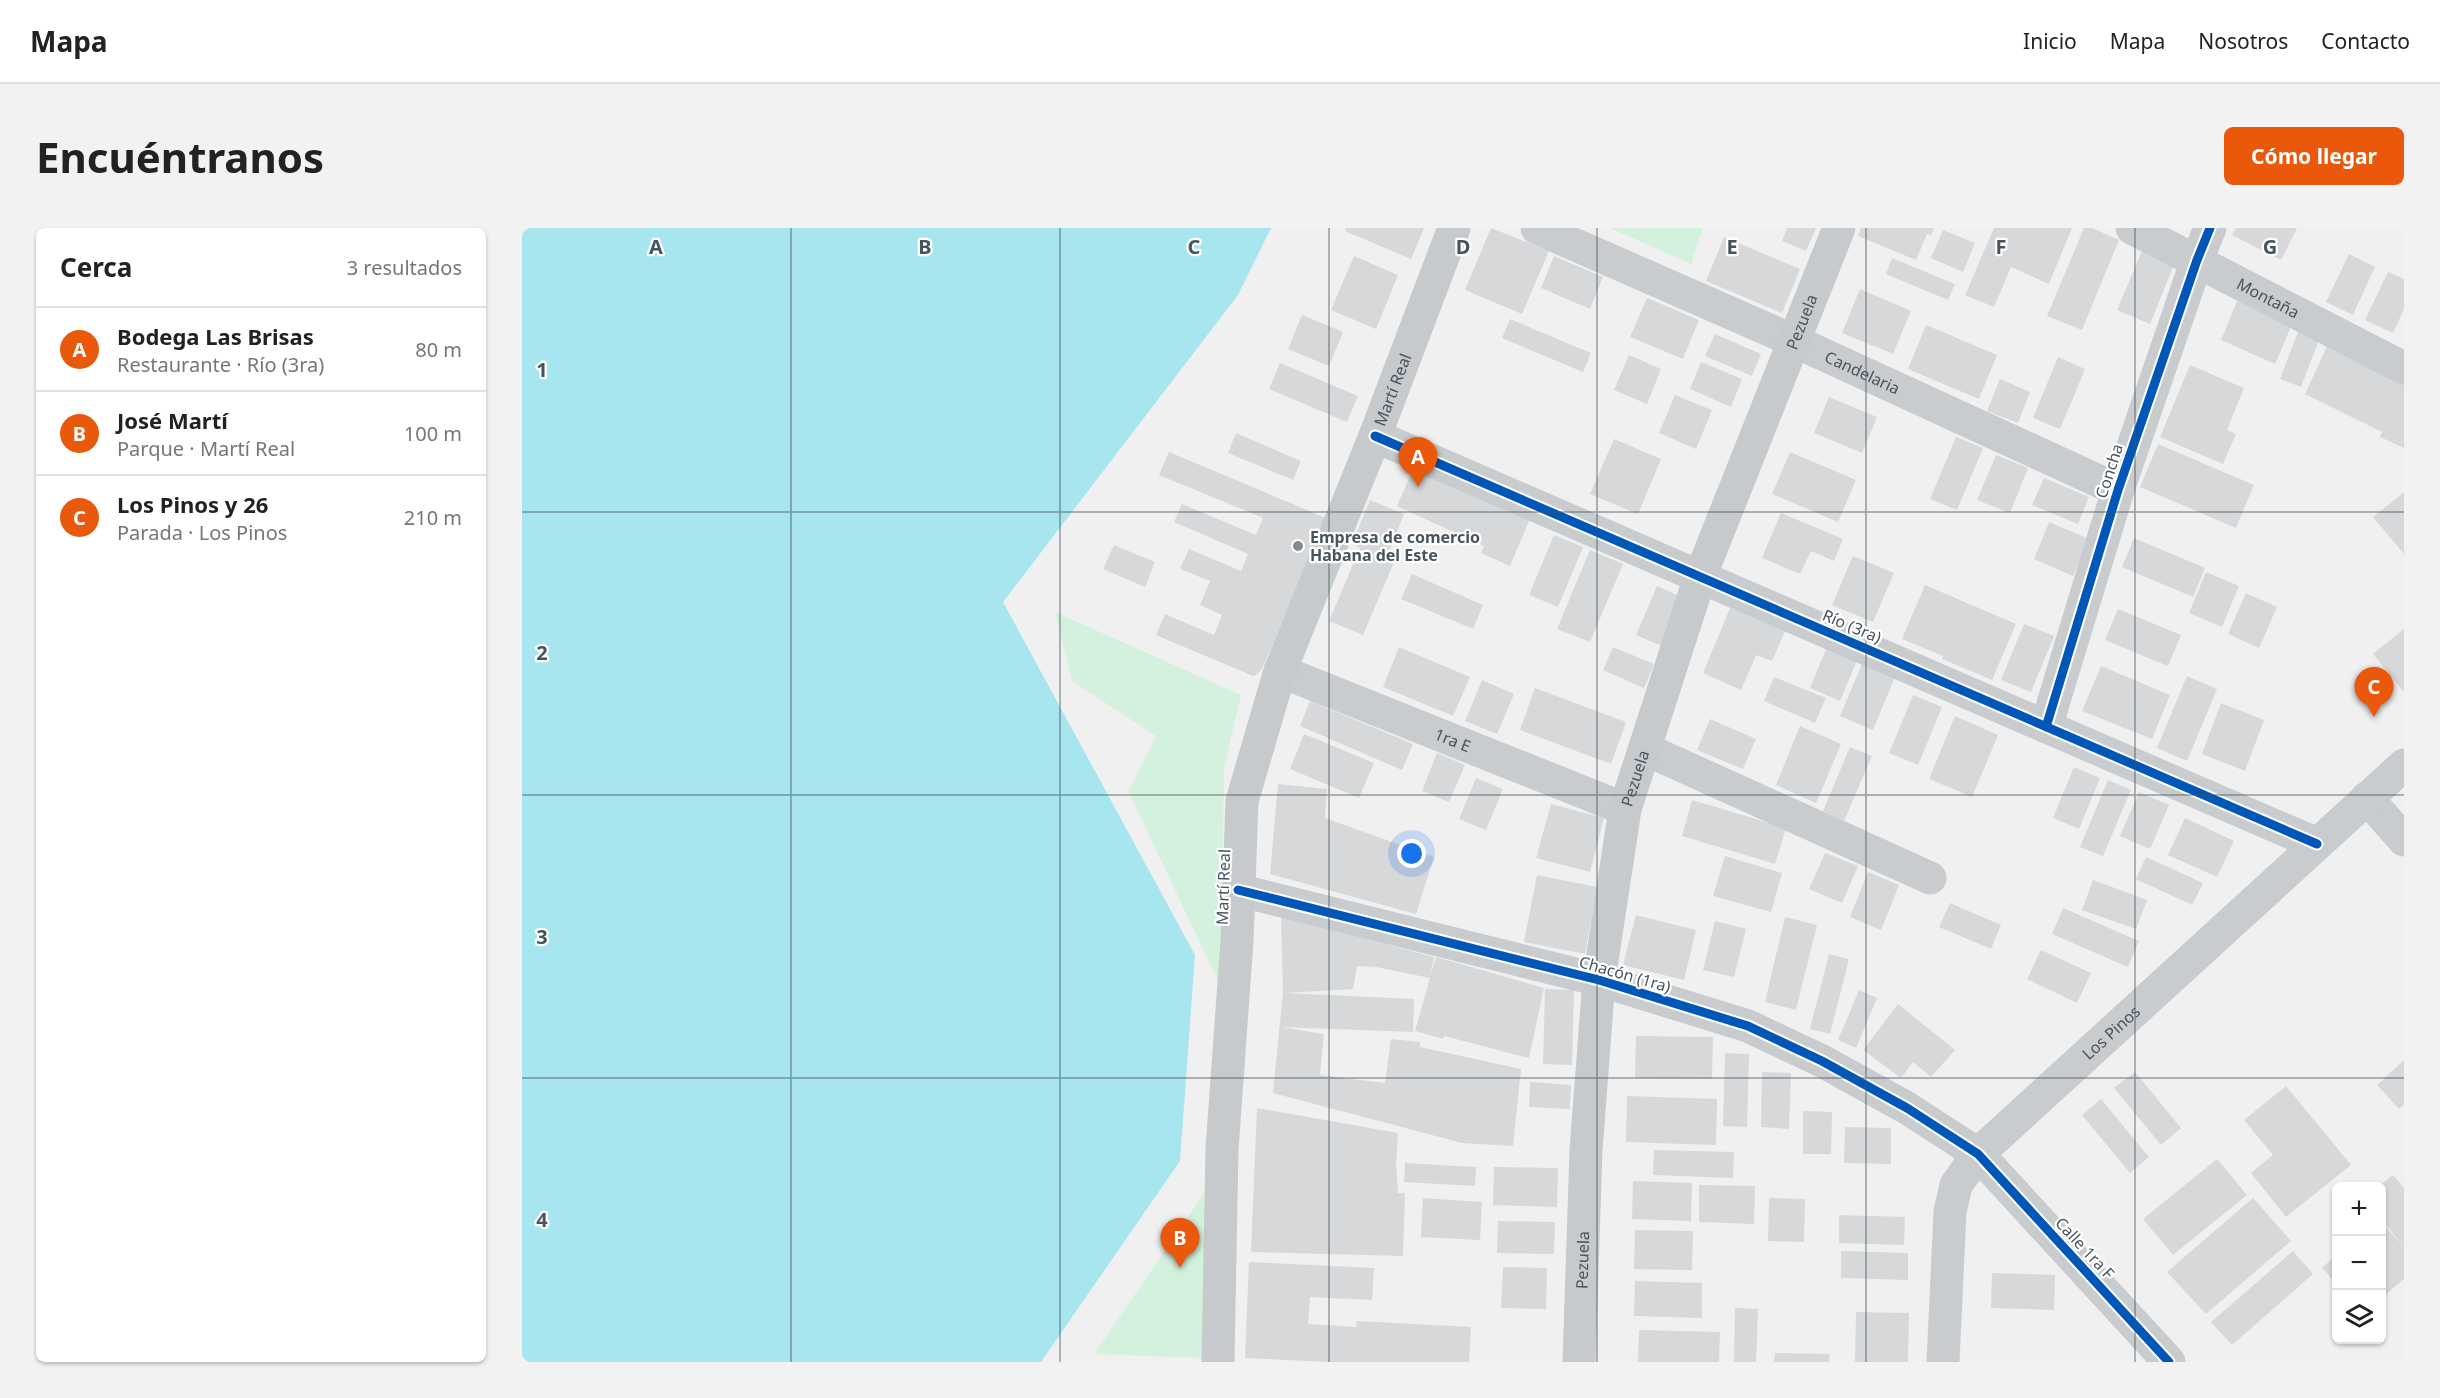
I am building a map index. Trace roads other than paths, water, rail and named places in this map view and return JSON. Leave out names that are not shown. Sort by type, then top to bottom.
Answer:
[{"type":"main road","name":"Martí Real","points":[[1218,1362],[1222,1149],[1237,941],[1242,801],[1280,671],[1375,436],[1454,228]]},
{"type":"main road","name":"Pezuela","points":[[1579,1362],[1586,1150],[1599,980],[1625,809],[1700,577],[1839,228]]},
{"type":"street","name":"Candelaria","points":[[1537,228],[1794,341],[2118,490]]},
{"type":"street","name":"Montaña","points":[[2132,228],[2404,368]]},
{"type":"street","name":"Concha","points":[[2046,727],[2118,490],[2196,260],[2210,228]]},
{"type":"street","name":"Río (3ra)","points":[[1375,436],[2317,844]]},
{"type":"street","name":"1ra E","points":[[1280,671],[1625,809]]},
{"type":"street","points":[[1645,749],[1930,878]]},
{"type":"street","name":"Los Pinos","points":[[1943,1362],[1950,1212],[1956,1185],[1978,1154],[2404,765]]},
{"type":"street","points":[[2367,798],[2404,840]]},
{"type":"street","name":"Chacón (1ra)","points":[[1238,890],[1599,980],[1748,1026],[1822,1061],[1898,1103],[1978,1154]]},
{"type":"street","name":"Calle 1ra F","points":[[1978,1154],[2169,1362]]},
{"type":"water","points":[[522,228],[1271,228],[1238,295],[1003,602],[1195,955],[1180,1161],[1041,1362],[522,1362]]},
{"type":"place","name":"Bodega Las Brisas","points":[[1418,487]]},
{"type":"place","name":"Empresa de comercio Habana del Este","points":[[1298,546]]},
{"type":"place","name":"Los Pinos y 26","points":[[2374,717]]},
{"type":"place","name":"José Martí","points":[[1180,1268]]}]
